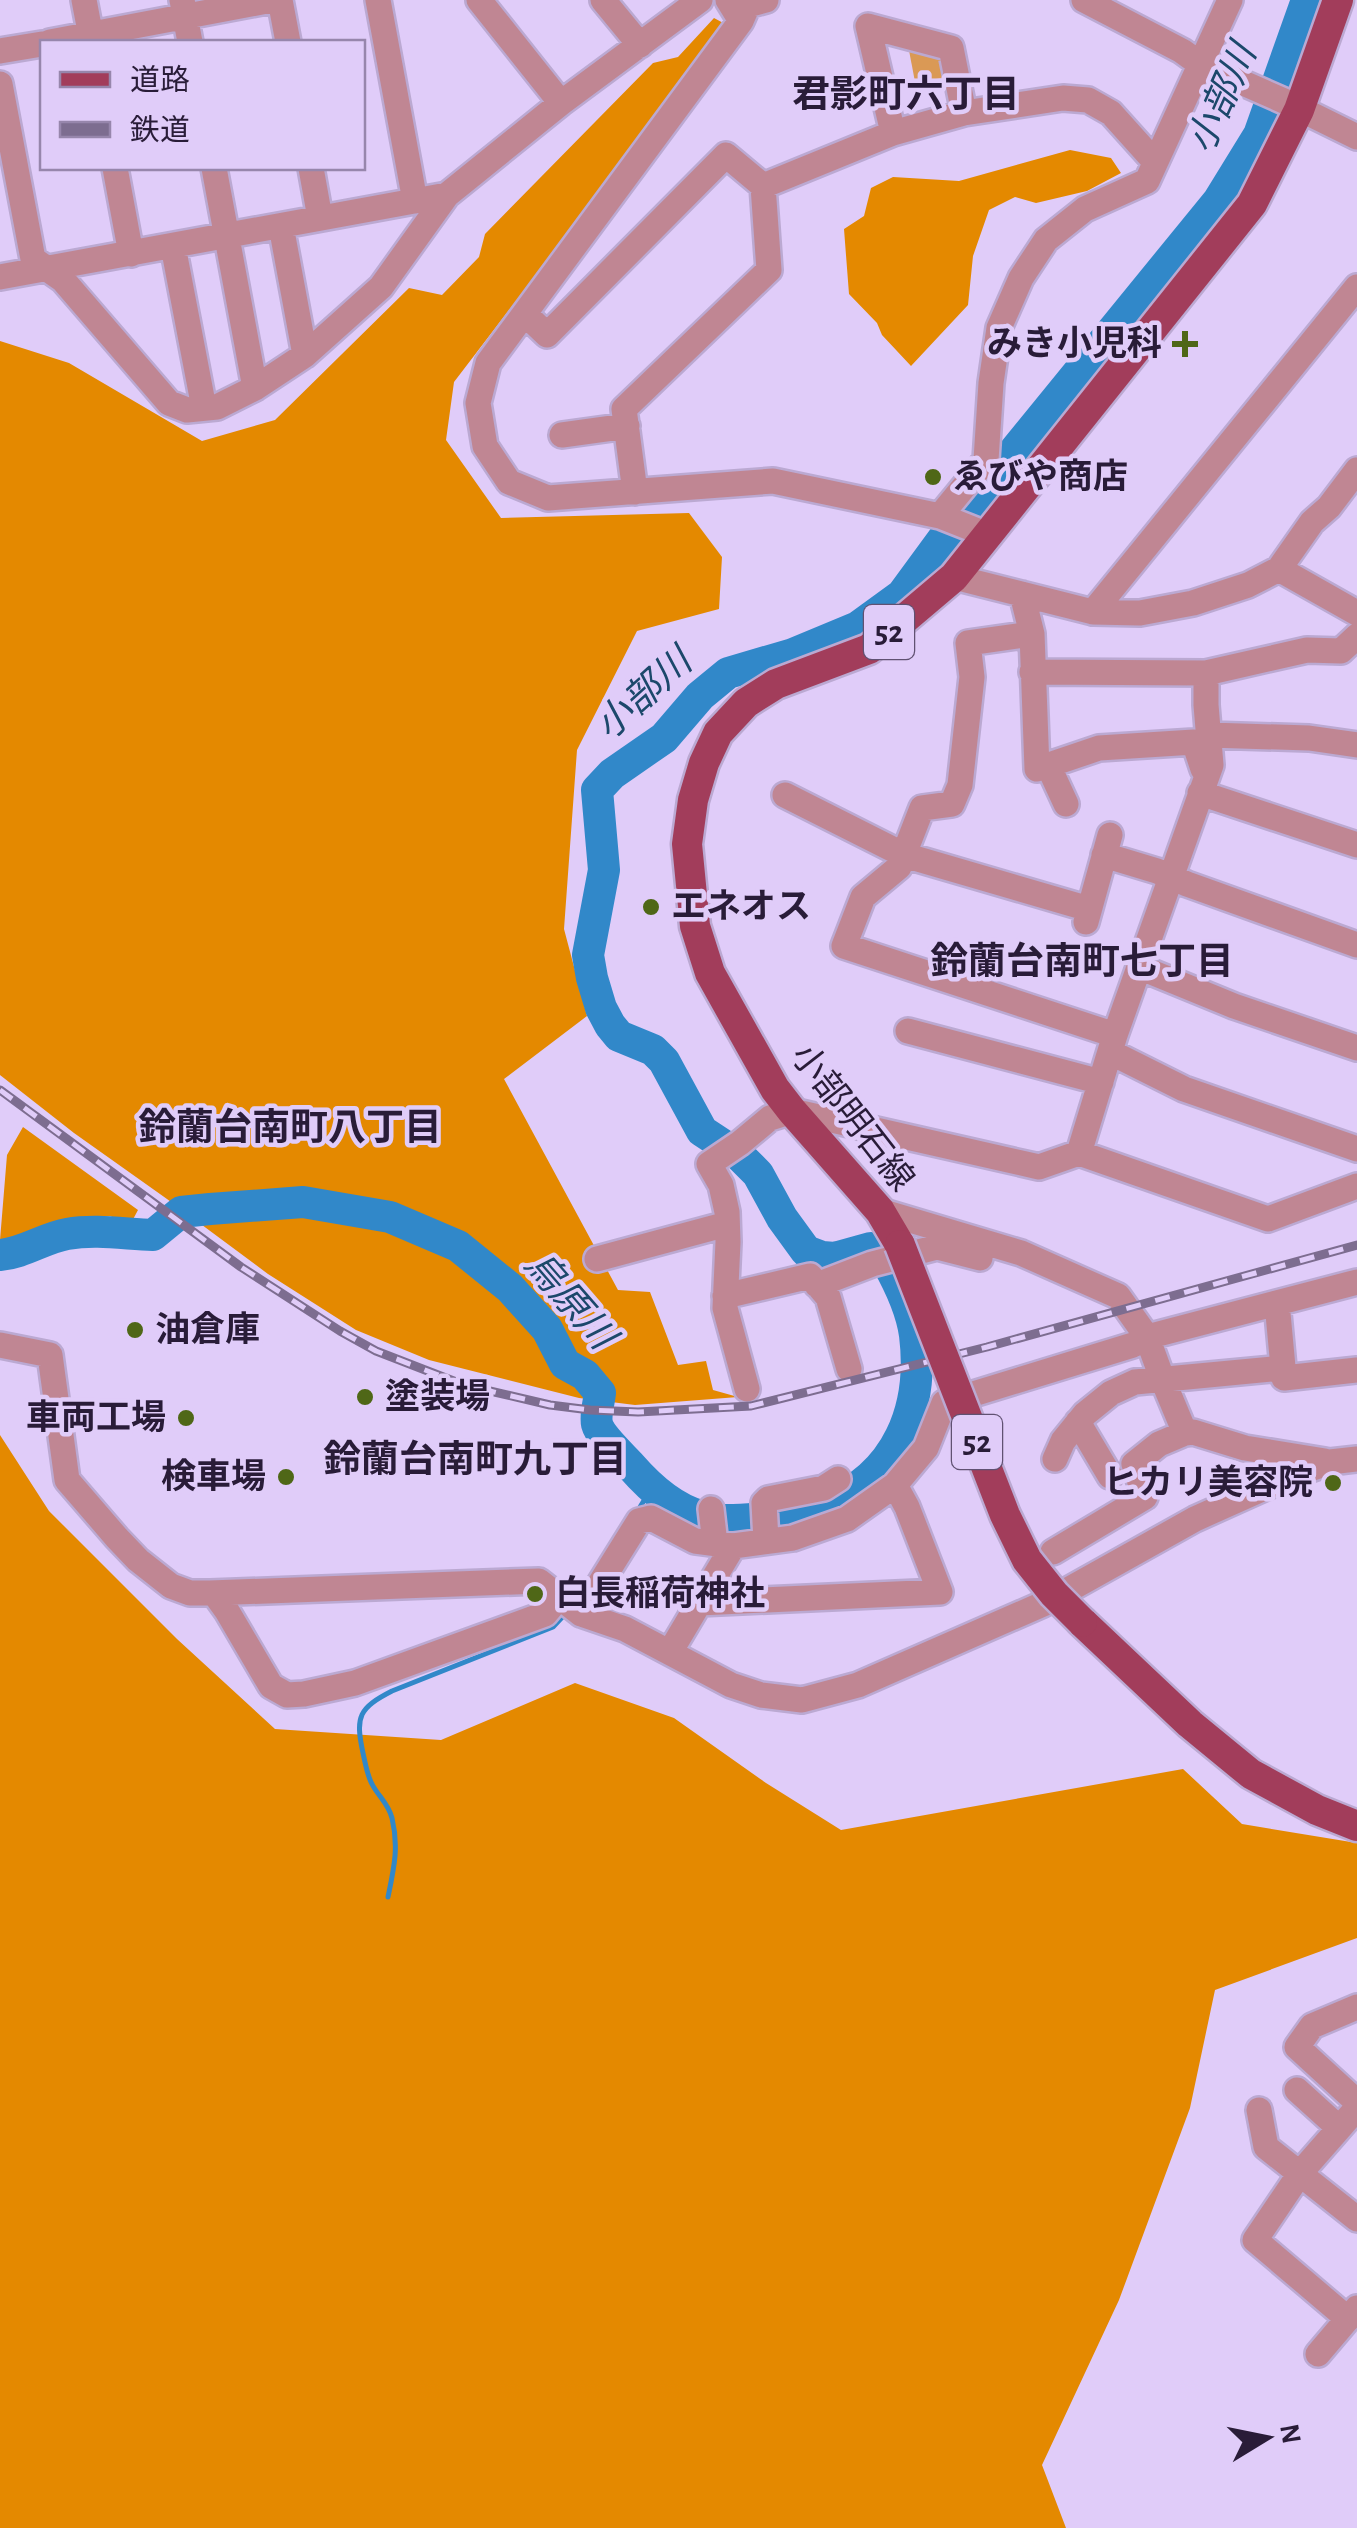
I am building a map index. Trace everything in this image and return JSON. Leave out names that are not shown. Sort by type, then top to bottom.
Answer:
[{"type":"main road","name":"小部明石線","points":[[1338,0],[1252,204],[979,532],[954,577],[869,649],[776,684],[746,702],[718,732],[698,780],[686,844],[691,905],[710,973],[776,1090],[887,1246],[1028,1560],[1082,1622],[1190,1724],[1251,1774],[1317,1810],[1357,1826]]},
{"type":"street","points":[[84,0],[92,39],[276,0],[287,40]]},
{"type":"street","points":[[378,0],[416,201]]},
{"type":"street","points":[[479,0],[562,102]]},
{"type":"street","points":[[603,0],[640,45]]},
{"type":"street","points":[[0,84],[33,260],[63,280],[169,403],[187,410],[204,408],[255,388],[305,355],[381,286],[447,196],[562,102],[700,0]]},
{"type":"street","points":[[766,0],[735,11],[488,364],[478,403],[485,446],[510,482],[548,498],[773,481],[940,516],[979,532]]},
{"type":"street","points":[[1084,0],[1200,64],[1357,138]]},
{"type":"street","points":[[940,516],[986,460],[999,328],[1021,278],[1046,240],[1085,209],[1147,181],[1230,0]]},
{"type":"street","points":[[893,133],[868,26],[951,48],[964,112]]},
{"type":"street","points":[[0,51],[40,44]]},
{"type":"street","points":[[763,186],[893,133],[964,112],[1063,98],[1088,100],[1111,113],[1155,162]]},
{"type":"street","points":[[525,314],[547,334],[726,156],[763,186],[769,270],[624,410],[635,492]]},
{"type":"street","points":[[115,170],[130,254]]},
{"type":"street","points":[[214,170],[255,388]]},
{"type":"street","points":[[311,170],[320,218]]},
{"type":"street","points":[[0,278],[447,196]]},
{"type":"street","points":[[281,226],[305,355]]},
{"type":"street","points":[[173,246],[204,408]]},
{"type":"street","points":[[1092,612],[1357,287]]},
{"type":"street","points":[[562,434],[626,426]]},
{"type":"street","points":[[954,577],[1092,612],[1140,613],[1193,603],[1248,585],[1278,569],[1357,470]]},
{"type":"street","points":[[1278,569],[1357,612]]},
{"type":"street","points":[[1022,594],[1032,634],[1037,769],[1099,748],[1194,742],[1203,784]]},
{"type":"street","points":[[1032,634],[968,644],[972,677],[960,785],[952,804],[922,808],[899,868],[863,897],[844,946],[1112,1044],[1184,1089],[1357,1149]]},
{"type":"street","points":[[1032,672],[1206,674],[1307,650],[1340,651],[1357,636]]},
{"type":"street","points":[[1080,1153],[1112,1044],[1211,765],[1206,674]]},
{"type":"street","points":[[1209,735],[1309,738],[1357,745]]},
{"type":"street","points":[[1048,765],[1066,804]]},
{"type":"street","points":[[1203,784],[1357,845]]},
{"type":"street","points":[[785,795],[904,856],[1088,916],[1107,845],[1172,878],[1357,945]]},
{"type":"street","points":[[1140,967],[1234,1006],[1357,1048]]},
{"type":"street","points":[[908,1031],[1101,1082]]},
{"type":"street","points":[[747,1389],[725,1308],[727,1224],[721,1184],[709,1164],[770,1118],[792,1111],[1039,1167],[1080,1153],[1268,1219],[1357,1186]]},
{"type":"street","points":[[597,1259],[727,1224]]},
{"type":"street","points":[[818,1284],[887,1246],[936,1248],[1014,1266],[1044,1263]]},
{"type":"street","points":[[887,1246],[1021,1253],[1118,1296],[1147,1337],[1185,1432]]},
{"type":"street","points":[[725,1296],[810,1276],[828,1296],[849,1369]]},
{"type":"street","points":[[581,1614],[640,1521],[651,1518],[694,1541],[721,1542],[792,1538],[846,1520],[896,1485],[926,1448],[944,1404],[1133,1345],[1147,1337],[1357,1282]]},
{"type":"street","points":[[1277,1303],[1284,1378],[1357,1370]]},
{"type":"street","points":[[0,1345],[50,1354],[67,1480],[138,1560],[171,1586],[214,1593],[539,1581],[581,1614],[625,1629],[731,1686],[761,1695],[802,1700],[858,1685],[1043,1604],[1196,1519],[1292,1476],[1330,1462],[1357,1459]]},
{"type":"street","points":[[1055,1460],[1078,1422],[1111,1393],[1135,1382],[1283,1368]]},
{"type":"street","points":[[950,1402],[994,1517],[1018,1568],[1043,1604]]},
{"type":"street","points":[[1078,1422],[1110,1476]]},
{"type":"street","points":[[1053,1552],[1145,1497],[1134,1464],[1159,1444],[1185,1432],[1245,1448],[1330,1462]]},
{"type":"street","points":[[765,1538],[764,1503],[768,1499],[824,1488],[838,1479]]},
{"type":"street","points":[[699,1603],[940,1592],[896,1485]]},
{"type":"street","points":[[670,1652],[699,1603],[721,1542],[712,1508]]},
{"type":"street","points":[[214,1593],[271,1686],[287,1695],[354,1684],[546,1614],[560,1596]]},
{"type":"street","points":[[1318,2354],[1352,2314],[1255,2240],[1300,2172],[1357,2105],[1297,2047],[1312,2026],[1357,2007]]},
{"type":"street","points":[[1297,2090],[1339,2128]]},
{"type":"street","points":[[1259,2110],[1266,2147],[1357,2218]]},
{"type":"shaded area","points":[[714,18],[727,25],[454,382],[446,440],[501,518],[689,513],[722,557],[719,609],[637,631],[577,750],[564,929],[587,1016],[504,1079],[618,1290],[650,1292],[678,1365],[706,1361],[713,1390],[738,1397],[635,1405],[579,1398],[429,1360],[356,1330],[268,1274],[0,1075],[0,341],[69,363],[202,441],[275,420],[409,288],[442,295],[479,257],[485,234],[653,63],[678,57]]},
{"type":"shaded area","points":[[908,45],[937,50],[950,77],[915,82]]},
{"type":"shaded area","points":[[1070,150],[1111,158],[1121,173],[1087,191],[1036,203],[1015,197],[989,210],[973,256],[968,305],[911,366],[849,294],[844,229],[864,216],[871,188],[893,177],[959,181]]},
{"type":"shaded area","points":[[23,1127],[138,1210],[130,1225],[110,1216],[69,1221],[24,1243],[0,1240],[7,1155]]},
{"type":"shaded area","points":[[0,1435],[49,1511],[177,1639],[275,1729],[441,1740],[575,1683],[674,1718],[841,1830],[1183,1769],[1242,1824],[1357,1843],[1357,1938],[1215,1990],[1190,2108],[1119,2300],[1042,2465],[1066,2528],[0,2528]]},
{"type":"waterway","name":"小部川","points":[[0,1255],[78,1233],[153,1235],[181,1212],[210,1209],[303,1202],[390,1217],[458,1246],[510,1288],[547,1329],[565,1364],[585,1375],[600,1393],[597,1424],[607,1440],[649,1484],[683,1509],[720,1520],[763,1518],[825,1504],[871,1476],[888,1457],[910,1413],[917,1362],[906,1302],[880,1250],[871,1248],[835,1258],[806,1251],[758,1174],[740,1156],[702,1131],[664,1061],[653,1050],[619,1036],[610,1025],[601,1008],[588,955],[604,870],[597,790],[612,774],[664,738],[700,696],[728,673],[793,654],[858,627],[902,595],[946,535],[1219,200],[1259,135],[1307,0]]},
{"type":"waterway","points":[[637,1512],[651,1489]]},
{"type":"waterway","points":[[388,1897],[395,1858],[394,1829],[388,1808],[367,1773],[360,1730],[362,1714],[392,1691],[553,1627],[568,1611]]},
{"type":"railway","points":[[0,1090],[241,1267],[376,1351],[464,1385],[590,1410],[638,1412],[751,1406],[987,1347],[1357,1245]]},
{"type":"place","name":"みき小児科","points":[[1185,344]]},
{"type":"place","name":"ゑびや商店","points":[[933,477]]},
{"type":"place","name":"エネオス","points":[[651,907]]},
{"type":"place","name":"油倉庫","points":[[135,1330]]},
{"type":"place","name":"塗装場","points":[[365,1397]]},
{"type":"place","name":"車両工場","points":[[186,1418]]},
{"type":"place","name":"検車場","points":[[286,1477]]},
{"type":"place","name":"ヒカリ美容院","points":[[1333,1483]]},
{"type":"place","name":"白長稲荷神社","points":[[535,1594]]},
{"type":"district","name":"君影町六丁目","points":[[906,96]]},
{"type":"district","name":"鈴蘭台南町七丁目","points":[[1082,963]]},
{"type":"district","name":"鈴蘭台南町八丁目","points":[[290,1129]]},
{"type":"district","name":"鈴蘭台南町九丁目","points":[[475,1461]]},
{"type":"water label","name":"烏原川","points":[[569,1301]]}]
